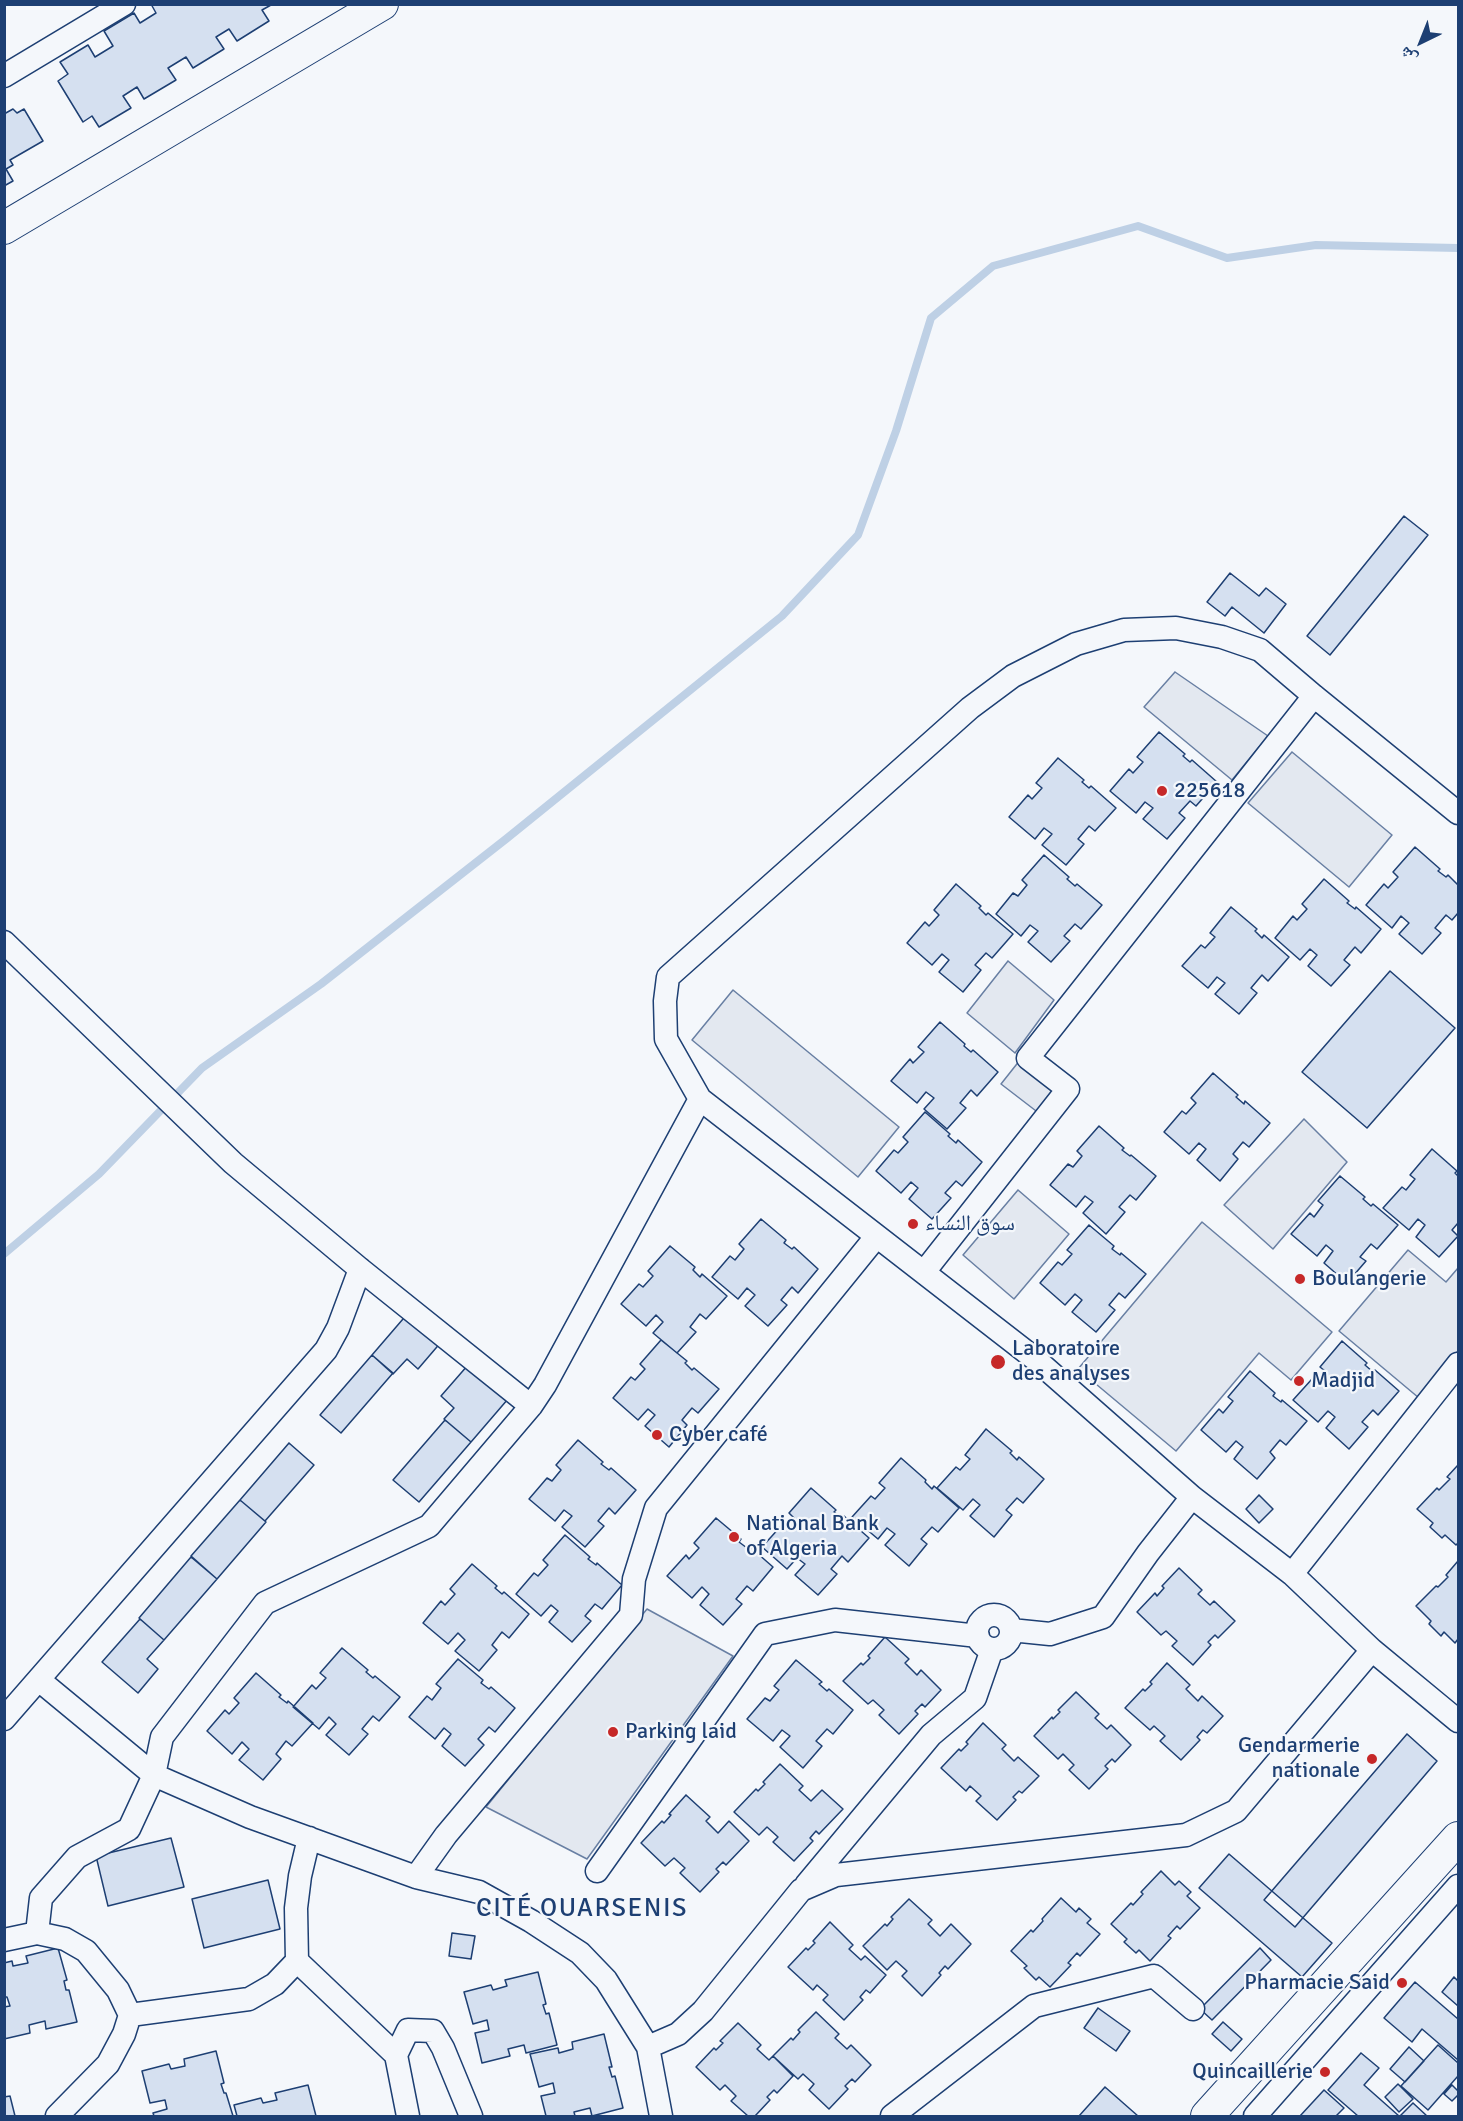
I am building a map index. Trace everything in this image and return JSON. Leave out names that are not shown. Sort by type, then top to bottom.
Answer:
[{"type":"street","points":[[4,76],[124,4]]},
{"type":"street","points":[[4,228],[382,4]]},
{"type":"street","points":[[1458,813],[1260,650],[1222,637],[1176,628],[1124,630],[1076,644],[1013,676],[970,708],[668,977],[665,1001],[666,1038],[700,1099],[1034,1358],[1192,1497],[1292,1574],[1372,1650],[1458,1721]]},
{"type":"street","points":[[924,1272],[1068,1089],[1028,1058],[1314,696]]},
{"type":"street","points":[[4,942],[233,1163],[360,1269],[531,1406]]},
{"type":"street","points":[[37,1934],[41,1898],[77,1857],[129,1829],[154,1775],[162,1737],[265,1603],[429,1526],[531,1406],[545,1385],[700,1099]]},
{"type":"street","points":[[416,1877],[446,1835],[631,1615],[634,1579],[656,1508],[876,1237]]},
{"type":"street","points":[[4,1719],[326,1350],[338,1328],[360,1269]]},
{"type":"street","points":[[1292,1574],[1458,1364]]},
{"type":"street","points":[[597,1871],[765,1634],[835,1620],[985,1643],[1001,1648],[1009,1641],[1011,1630],[1050,1634],[1103,1617],[1148,1553],[1192,1497]]},
{"type":"street","points":[[648,2047],[678,2034],[703,2011],[931,1735],[975,1698],[985,1643]]},
{"type":"street","points":[[801,1890],[836,1875],[1186,1835],[1236,1811],[1372,1650]]},
{"type":"street","points":[[39,1680],[154,1775],[250,1817],[416,1877],[479,1892],[531,1921],[580,1953],[606,1980],[648,2047],[661,2116]]},
{"type":"street","points":[[130,2015],[249,1999],[275,1984],[297,1961],[296,1908],[300,1876],[309,1838]]},
{"type":"street","points":[[1207,2116],[1458,1838]]},
{"type":"street","points":[[1255,2116],[1458,1886]]},
{"type":"street","points":[[4,1940],[37,1934],[65,1939],[86,1951],[118,1990],[130,2015],[124,2034],[108,2064],[57,2116]]},
{"type":"street","points":[[297,1961],[396,2055],[408,2116]]},
{"type":"street","points":[[892,2116],[1034,2006],[1154,1976],[1193,2009]]},
{"type":"street","points":[[396,2055],[408,2030],[433,2031],[443,2048],[471,2116]]},
{"type":"shaded area","points":[[1175,672],[1268,736],[1232,780],[1144,707]]},
{"type":"shaded area","points":[[1292,752],[1392,835],[1349,887],[1248,803]]},
{"type":"shaded area","points":[[1008,961],[1054,1000],[1015,1053],[967,1013]]},
{"type":"shaded area","points":[[733,990],[899,1127],[858,1177],[692,1040]]},
{"type":"shaded area","points":[[1020,1060],[1059,1090],[1040,1114],[1001,1084]]},
{"type":"shaded area","points":[[1304,1119],[1347,1162],[1273,1249],[1224,1205]]},
{"type":"shaded area","points":[[1018,1190],[1069,1234],[1014,1299],[963,1255]]},
{"type":"shaded area","points":[[1202,1222],[1332,1332],[1291,1380],[1259,1353],[1176,1451],[1078,1369]]},
{"type":"shaded area","points":[[1408,1250],[1446,1282],[1458,1268],[1458,1351],[1419,1398],[1339,1331]]},
{"type":"shaded area","name":"Parking laid","points":[[647,1609],[733,1656],[587,1859],[486,1807]]},
{"type":"building","points":[[151,4],[271,5],[262,10],[269,21],[237,41],[229,29],[216,37],[224,49],[193,68],[186,57],[168,68],[176,80],[144,99],[137,87],[123,96],[131,108],[99,127],[92,116],[83,122],[58,81],[68,74],[60,62],[88,45],[95,57],[113,46],[104,31],[134,13],[140,23],[156,13]]},
{"type":"building","points":[[13,109],[17,113],[24,109],[43,141],[10,160],[13,165],[6,169],[13,181],[4,186],[4,114]]},
{"type":"building","points":[[1404,516],[1428,535],[1330,655],[1307,636]]},
{"type":"building","points":[[1230,573],[1259,596],[1266,588],[1286,604],[1264,633],[1232,607],[1225,616],[1207,602]]},
{"type":"building","points":[[1159,732],[1185,754],[1183,756],[1190,762],[1192,760],[1217,782],[1196,806],[1190,801],[1179,813],[1185,818],[1167,839],[1143,819],[1153,808],[1145,802],[1136,813],[1110,791],[1129,769],[1133,773],[1143,762],[1137,757]]},
{"type":"building","points":[[1058,758],[1084,780],[1082,782],[1089,788],[1091,786],[1116,808],[1095,831],[1089,826],[1078,839],[1084,844],[1066,865],[1042,845],[1052,834],[1044,828],[1035,839],[1009,817],[1028,795],[1032,799],[1042,788],[1036,783]]},
{"type":"building","points":[[1415,847],[1440,869],[1438,871],[1446,877],[1448,875],[1458,885],[1458,913],[1452,920],[1446,915],[1435,928],[1441,933],[1422,954],[1399,934],[1409,923],[1401,916],[1392,928],[1366,905],[1384,884],[1388,888],[1398,877],[1393,872]]},
{"type":"building","points":[[1044,855],[1069,877],[1067,879],[1075,886],[1077,884],[1102,905],[1081,929],[1075,924],[1064,936],[1070,941],[1051,962],[1028,942],[1038,931],[1030,925],[1021,936],[996,914],[1013,893],[1018,896],[1027,885],[1022,880]]},
{"type":"building","points":[[1324,879],[1349,901],[1347,903],[1355,909],[1356,907],[1381,929],[1361,953],[1355,947],[1344,960],[1350,965],[1331,986],[1308,966],[1317,955],[1310,949],[1300,960],[1275,938],[1293,916],[1297,920],[1307,909],[1302,904]]},
{"type":"building","points":[[956,884],[981,906],[979,908],[986,915],[988,913],[1013,934],[992,958],[986,953],[975,965],[981,970],[963,992],[939,972],[949,960],[942,954],[932,965],[907,943],[925,922],[929,926],[939,915],[934,910]]},
{"type":"building","points":[[1231,907],[1257,929],[1255,931],[1262,938],[1264,935],[1289,957],[1268,981],[1262,975],[1251,988],[1257,993],[1239,1014],[1215,994],[1225,983],[1217,977],[1208,988],[1182,966],[1201,945],[1205,948],[1215,937],[1210,933]]},
{"type":"building","points":[[1390,971],[1455,1028],[1367,1128],[1302,1072]]},
{"type":"building","points":[[940,1022],[965,1044],[964,1046],[971,1052],[973,1050],[998,1072],[977,1096],[971,1090],[960,1103],[966,1108],[947,1129],[924,1109],[934,1098],[926,1092],[917,1103],[891,1081],[910,1059],[913,1063],[924,1052],[918,1047]]},
{"type":"building","points":[[1213,1073],[1238,1095],[1236,1097],[1244,1104],[1245,1101],[1270,1123],[1249,1147],[1243,1142],[1233,1154],[1238,1159],[1220,1181],[1197,1160],[1206,1149],[1199,1143],[1189,1154],[1164,1132],[1182,1111],[1186,1114],[1196,1103],[1191,1098]]},
{"type":"building","points":[[925,1112],[950,1134],[948,1136],[956,1143],[958,1140],[982,1162],[962,1186],[956,1181],[945,1193],[951,1198],[932,1219],[909,1199],[918,1188],[911,1182],[901,1193],[876,1171],[894,1150],[898,1153],[908,1142],[903,1137]]},
{"type":"building","points":[[1099,1126],[1124,1148],[1122,1150],[1156,1176],[1136,1200],[1130,1195],[1119,1207],[1125,1212],[1106,1234],[1083,1213],[1093,1202],[1085,1196],[1076,1207],[1050,1185],[1068,1164],[1073,1167],[1082,1156],[1077,1151]]},
{"type":"building","points":[[1432,1149],[1457,1171],[1455,1173],[1458,1176],[1458,1223],[1452,1230],[1458,1236],[1439,1257],[1416,1237],[1425,1225],[1418,1219],[1409,1230],[1383,1208],[1402,1187],[1406,1190],[1415,1179],[1410,1175]]},
{"type":"building","points":[[1340,1176],[1365,1197],[1363,1199],[1371,1206],[1373,1204],[1398,1225],[1377,1249],[1371,1244],[1360,1257],[1366,1261],[1347,1283],[1324,1263],[1333,1251],[1326,1245],[1317,1256],[1291,1234],[1310,1213],[1314,1217],[1323,1205],[1318,1201]]},
{"type":"building","points":[[761,1219],[786,1240],[784,1243],[792,1249],[794,1247],[818,1269],[798,1293],[792,1287],[781,1300],[787,1305],[768,1326],[745,1306],[755,1295],[747,1288],[738,1299],[712,1277],[730,1256],[735,1260],[744,1249],[739,1244]]},
{"type":"building","points":[[1089,1225],[1114,1246],[1112,1249],[1120,1255],[1121,1253],[1146,1274],[1125,1298],[1119,1293],[1109,1305],[1115,1310],[1096,1332],[1072,1312],[1082,1300],[1075,1294],[1065,1305],[1040,1283],[1058,1262],[1062,1265],[1072,1254],[1067,1250]]},
{"type":"building","points":[[670,1246],[695,1267],[693,1270],[700,1277],[702,1274],[727,1296],[706,1319],[700,1314],[690,1327],[696,1332],[677,1353],[653,1333],[663,1322],[656,1315],[646,1326],[621,1304],[639,1284],[643,1287],[653,1276],[648,1271]]},
{"type":"building","points":[[409,1312],[442,1341],[418,1369],[407,1359],[393,1374],[372,1355]]},
{"type":"building","points":[[661,1340],[687,1361],[685,1363],[692,1370],[694,1368],[719,1389],[698,1413],[692,1408],[682,1420],[687,1425],[669,1447],[645,1426],[655,1415],[648,1409],[638,1420],[613,1398],[631,1377],[635,1380],[645,1369],[640,1364]]},
{"type":"building","points":[[1342,1341],[1367,1363],[1365,1365],[1373,1372],[1375,1370],[1399,1391],[1378,1415],[1373,1410],[1362,1422],[1368,1427],[1349,1449],[1326,1428],[1335,1417],[1328,1411],[1318,1422],[1293,1400],[1312,1379],[1315,1382],[1325,1371],[1320,1367]]},
{"type":"building","points":[[372,1355],[393,1373],[341,1433],[320,1415]]},
{"type":"building","points":[[468,1365],[508,1399],[471,1442],[444,1419],[454,1408],[441,1396]]},
{"type":"building","points":[[1250,1371],[1275,1393],[1273,1396],[1281,1402],[1282,1400],[1307,1421],[1286,1445],[1280,1440],[1270,1452],[1275,1458],[1257,1479],[1234,1459],[1243,1447],[1236,1441],[1226,1452],[1201,1430],[1219,1409],[1223,1413],[1233,1401],[1228,1397]]},
{"type":"building","points":[[445,1420],[471,1442],[419,1502],[393,1480]]},
{"type":"building","points":[[986,1429],[1012,1451],[1010,1453],[1017,1460],[1019,1457],[1044,1479],[1023,1503],[1017,1498],[1006,1510],[1012,1515],[994,1537],[970,1516],[980,1505],[973,1499],[963,1510],[937,1488],[956,1467],[960,1470],[970,1459],[965,1455]]},
{"type":"building","points":[[578,1440],[603,1462],[601,1464],[609,1470],[611,1468],[636,1490],[615,1514],[609,1508],[598,1521],[604,1526],[585,1547],[562,1527],[572,1516],[564,1510],[555,1521],[529,1499],[547,1478],[552,1481],[561,1470],[556,1465]]},
{"type":"building","points":[[289,1443],[314,1465],[265,1521],[240,1500]]},
{"type":"building","points":[[901,1458],[926,1480],[925,1482],[932,1489],[934,1486],[959,1508],[938,1532],[932,1527],[921,1539],[927,1544],[909,1566],[885,1545],[895,1534],[887,1528],[878,1539],[852,1517],[871,1496],[875,1499],[885,1488],[879,1483]]},
{"type":"building","points":[[1458,1465],[1458,1543],[1456,1545],[1445,1535],[1442,1538],[1430,1527],[1433,1523],[1417,1509],[1437,1488],[1439,1490],[1450,1479],[1447,1477]]},
{"type":"building","points":[[811,1488],[836,1510],[834,1512],[842,1518],[844,1516],[869,1538],[848,1562],[842,1556],[831,1569],[837,1574],[818,1595],[795,1575],[805,1564],[797,1558],[787,1569],[762,1547],[781,1526],[784,1529],[794,1518],[789,1513]]},
{"type":"building","points":[[1259,1495],[1273,1509],[1259,1523],[1246,1509]]},
{"type":"building","points":[[240,1500],[266,1522],[217,1579],[191,1556]]},
{"type":"building","points":[[716,1518],[741,1539],[739,1542],[747,1548],[749,1546],[773,1567],[753,1591],[747,1586],[736,1599],[742,1604],[723,1625],[700,1605],[709,1594],[702,1587],[692,1598],[667,1576],[686,1555],[689,1559],[699,1548],[694,1543]]},
{"type":"building","points":[[565,1535],[590,1557],[588,1559],[596,1565],[597,1563],[622,1585],[602,1609],[595,1604],[585,1616],[591,1621],[572,1642],[549,1622],[558,1611],[551,1605],[541,1616],[516,1594],[534,1573],[538,1576],[548,1565],[543,1560]]},
{"type":"building","points":[[191,1557],[217,1579],[164,1640],[139,1618]]},
{"type":"building","points":[[1458,1561],[1458,1639],[1455,1643],[1444,1632],[1441,1636],[1429,1624],[1431,1621],[1416,1606],[1448,1577],[1446,1575]]},
{"type":"building","points":[[472,1564],[497,1586],[495,1588],[502,1594],[504,1592],[529,1614],[509,1638],[502,1632],[492,1645],[497,1650],[479,1671],[455,1651],[465,1640],[458,1633],[448,1644],[423,1623],[441,1601],[445,1605],[455,1594],[450,1589]]},
{"type":"building","points":[[1179,1568],[1202,1590],[1198,1594],[1210,1605],[1214,1601],[1235,1621],[1218,1638],[1215,1635],[1208,1642],[1211,1645],[1193,1665],[1172,1646],[1177,1641],[1166,1631],[1161,1635],[1137,1612],[1155,1593],[1157,1596],[1164,1588],[1162,1586]]},
{"type":"building","points":[[140,1619],[164,1640],[147,1659],[158,1669],[138,1693],[102,1662]]},
{"type":"building","points":[[885,1637],[909,1659],[905,1663],[917,1675],[921,1670],[941,1690],[925,1707],[922,1704],[915,1711],[918,1714],[899,1734],[879,1715],[884,1710],[873,1700],[868,1704],[843,1681],[861,1663],[863,1665],[870,1658],[868,1656]]},
{"type":"building","points":[[342,1648],[368,1670],[366,1672],[373,1678],[375,1676],[400,1697],[379,1721],[373,1716],[362,1729],[368,1734],[349,1755],[326,1735],[336,1724],[329,1717],[319,1729],[293,1707],[312,1685],[316,1689],[326,1678],[320,1673]]},
{"type":"building","points":[[458,1659],[483,1680],[481,1683],[489,1689],[491,1687],[515,1708],[495,1732],[489,1727],[478,1739],[484,1745],[465,1766],[442,1746],[451,1734],[444,1728],[435,1739],[409,1717],[427,1696],[432,1700],[441,1688],[436,1684]]},
{"type":"building","points":[[796,1660],[822,1682],[819,1684],[827,1691],[829,1689],[853,1710],[833,1734],[827,1729],[816,1741],[822,1746],[803,1768],[780,1747],[790,1736],[782,1730],[773,1741],[747,1719],[765,1698],[770,1701],[779,1690],[774,1686]]},
{"type":"building","points":[[1167,1663],[1190,1685],[1186,1689],[1198,1701],[1202,1696],[1223,1716],[1207,1733],[1203,1730],[1197,1737],[1200,1740],[1181,1760],[1160,1741],[1165,1736],[1154,1726],[1150,1730],[1125,1708],[1143,1689],[1145,1691],[1152,1684],[1150,1682]]},
{"type":"building","points":[[256,1673],[281,1695],[279,1697],[287,1703],[288,1701],[313,1723],[292,1746],[286,1741],[276,1754],[281,1759],[263,1780],[239,1760],[249,1749],[242,1742],[232,1754],[207,1731],[225,1710],[229,1714],[239,1703],[234,1698]]},
{"type":"building","points":[[1076,1692],[1099,1714],[1095,1718],[1107,1729],[1111,1725],[1131,1745],[1115,1762],[1112,1759],[1105,1766],[1108,1769],[1089,1789],[1069,1770],[1074,1765],[1063,1754],[1058,1759],[1034,1736],[1060,1712],[1058,1710]]},
{"type":"building","points":[[983,1723],[1006,1745],[1002,1749],[1014,1761],[1018,1757],[1039,1776],[1022,1793],[1019,1791],[1013,1797],[1016,1800],[997,1820],[976,1801],[981,1796],[970,1786],[966,1791],[941,1768],[959,1749],[961,1751],[968,1744],[966,1742]]},
{"type":"building","points":[[1407,1734],[1437,1761],[1295,1927],[1264,1900]]},
{"type":"building","points":[[780,1764],[803,1786],[799,1790],[811,1801],[822,1790],[843,1809],[819,1834],[816,1831],[810,1838],[813,1841],[794,1861],[773,1842],[778,1837],[767,1827],[759,1835],[734,1812],[756,1789],[758,1791],[765,1784],[763,1782]]},
{"type":"building","points":[[686,1795],[710,1817],[706,1821],[718,1833],[729,1821],[749,1841],[726,1865],[723,1862],[716,1869],[719,1872],[700,1892],[680,1873],[685,1868],[674,1858],[665,1866],[641,1843],[662,1821],[664,1823]]},
{"type":"building","points":[[171,1838],[184,1887],[108,1906],[96,1856]]},
{"type":"building","points":[[1229,1854],[1332,1943],[1302,1977],[1199,1888]]},
{"type":"building","points":[[1161,1871],[1175,1885],[1179,1881],[1191,1892],[1187,1896],[1200,1908],[1180,1929],[1177,1926],[1168,1936],[1171,1938],[1150,1961],[1139,1950],[1136,1953],[1124,1942],[1127,1939],[1111,1924],[1131,1903],[1133,1905],[1143,1894],[1141,1892]]},
{"type":"building","points":[[268,1880],[280,1929],[204,1948],[192,1899]]},
{"type":"building","points":[[1061,1898],[1076,1912],[1079,1908],[1091,1919],[1087,1923],[1100,1934],[1080,1956],[1077,1953],[1068,1963],[1071,1965],[1050,1987],[1039,1977],[1036,1980],[1024,1968],[1027,1966],[1011,1951],[1031,1930],[1033,1932]]},
{"type":"building","points":[[909,1899],[932,1920],[928,1924],[940,1936],[951,1924],[971,1944],[948,1969],[945,1966],[939,1973],[941,1975],[922,1996],[902,1976],[907,1971],[896,1961],[887,1970],[863,1946],[885,1924],[887,1926],[893,1919],[891,1917]]},
{"type":"building","points":[[830,1922],[853,1945],[849,1949],[861,1960],[865,1956],[886,1975],[870,1993],[866,1990],[860,1997],[863,2000],[844,2020],[823,2000],[828,1995],[817,1985],[813,1990],[788,1967],[806,1948],[808,1950],[815,1943],[813,1941]]},
{"type":"building","points":[[452,1933],[475,1936],[471,1959],[449,1956]]},
{"type":"building","points":[[58,1948],[67,1980],[64,1981],[66,1990],[69,1990],[77,2022],[46,2029],[45,2021],[29,2025],[30,2033],[4,2039],[4,2007],[10,2006],[7,1997],[4,1997],[4,1963],[12,1961],[13,1966],[28,1963],[26,1956]]},
{"type":"building","points":[[1260,1948],[1271,1960],[1212,2020],[1200,2009]]},
{"type":"building","points":[[538,1972],[546,2004],[543,2005],[546,2014],[549,2013],[557,2045],[526,2053],[524,2045],[508,2049],[510,2056],[482,2063],[475,2033],[489,2030],[487,2020],[473,2024],[464,1992],[491,1985],[493,1990],[507,1986],[505,1980]]},
{"type":"building","points":[[1454,1977],[1458,1981],[1458,2006],[1442,1992]]},
{"type":"building","points":[[1415,1982],[1458,2019],[1458,2060],[1422,2029],[1412,2042],[1384,2018]]},
{"type":"building","points":[[1098,2008],[1130,2031],[1116,2051],[1084,2028]]},
{"type":"building","points":[[816,2012],[839,2034],[835,2038],[847,2049],[851,2045],[871,2065],[855,2082],[852,2079],[845,2086],[848,2089],[829,2109],[809,2090],[814,2084],[803,2074],[798,2079],[773,2056],[791,2038],[793,2040],[800,2032],[798,2030]]},
{"type":"building","points":[[1223,2022],[1242,2039],[1231,2051],[1212,2034]]},
{"type":"building","points":[[738,2023],[761,2045],[757,2049],[769,2060],[773,2056],[793,2076],[777,2093],[774,2090],[767,2097],[770,2100],[755,2116],[748,2116],[731,2101],[736,2096],[725,2085],[720,2090],[696,2067],[714,2048],[716,2050],[723,2043],[720,2041]]},
{"type":"building","points":[[604,2034],[612,2067],[609,2067],[612,2077],[615,2076],[623,2108],[592,2116],[590,2108],[574,2112],[575,2116],[546,2116],[541,2096],[555,2093],[553,2083],[539,2087],[530,2054],[558,2048],[559,2053],[573,2049],[572,2042]]},
{"type":"building","points":[[1438,2045],[1458,2063],[1458,2076],[1428,2110],[1401,2086]]},
{"type":"building","points":[[1409,2047],[1424,2061],[1405,2082],[1390,2069]]},
{"type":"building","points":[[216,2051],[224,2083],[221,2084],[233,2116],[154,2116],[153,2113],[167,2109],[165,2100],[150,2103],[142,2071],[169,2064],[171,2069],[185,2066],[184,2059]]},
{"type":"building","points":[[1361,2053],[1379,2068],[1364,2085],[1399,2116],[1358,2116],[1328,2090]]},
{"type":"building","points":[[1398,2084],[1413,2099],[1399,2112],[1385,2097]]},
{"type":"building","points":[[308,2085],[316,2116],[237,2116],[234,2105],[261,2098],[263,2103],[277,2100],[275,2093]]},
{"type":"building","points":[[1452,2085],[1458,2091],[1458,2095],[1452,2101],[1444,2094]]},
{"type":"building","points":[[1105,2087],[1138,2116],[1079,2116]]},
{"type":"building","points":[[1324,2090],[1344,2108],[1336,2116],[1300,2116]]},
{"type":"building","points":[[10,2096],[15,2116],[4,2116],[4,2097]]},
{"type":"building","points":[[1413,2103],[1427,2116],[1400,2116]]},
{"type":"waterway","points":[[4,1254],[99,1174],[202,1068],[321,984],[506,839],[782,616],[858,535],[896,431],[931,318],[993,266],[1138,226],[1227,258],[1316,245],[1458,248]]},
{"type":"place","name":"225618","points":[[1162,791]]},
{"type":"place","name":"سوق النساء","points":[[913,1224]]},
{"type":"place","name":"Boulangerie","points":[[1300,1279]]},
{"type":"place","name":"Laboratoire des analyses","points":[[998,1362]]},
{"type":"place","name":"Madjid","points":[[1299,1381]]},
{"type":"place","name":"Cyber café","points":[[657,1435]]},
{"type":"place","name":"National Bank of Algeria","points":[[734,1537]]},
{"type":"place","name":"Parking laid","points":[[613,1732]]},
{"type":"place","name":"Gendarmerie nationale","points":[[1372,1759]]},
{"type":"place","name":"Pharmacie Said","points":[[1402,1983]]},
{"type":"place","name":"Quincaillerie","points":[[1325,2072]]},
{"type":"district","name":"CITÉ OUARSENIS","points":[[582,1909]]}]
